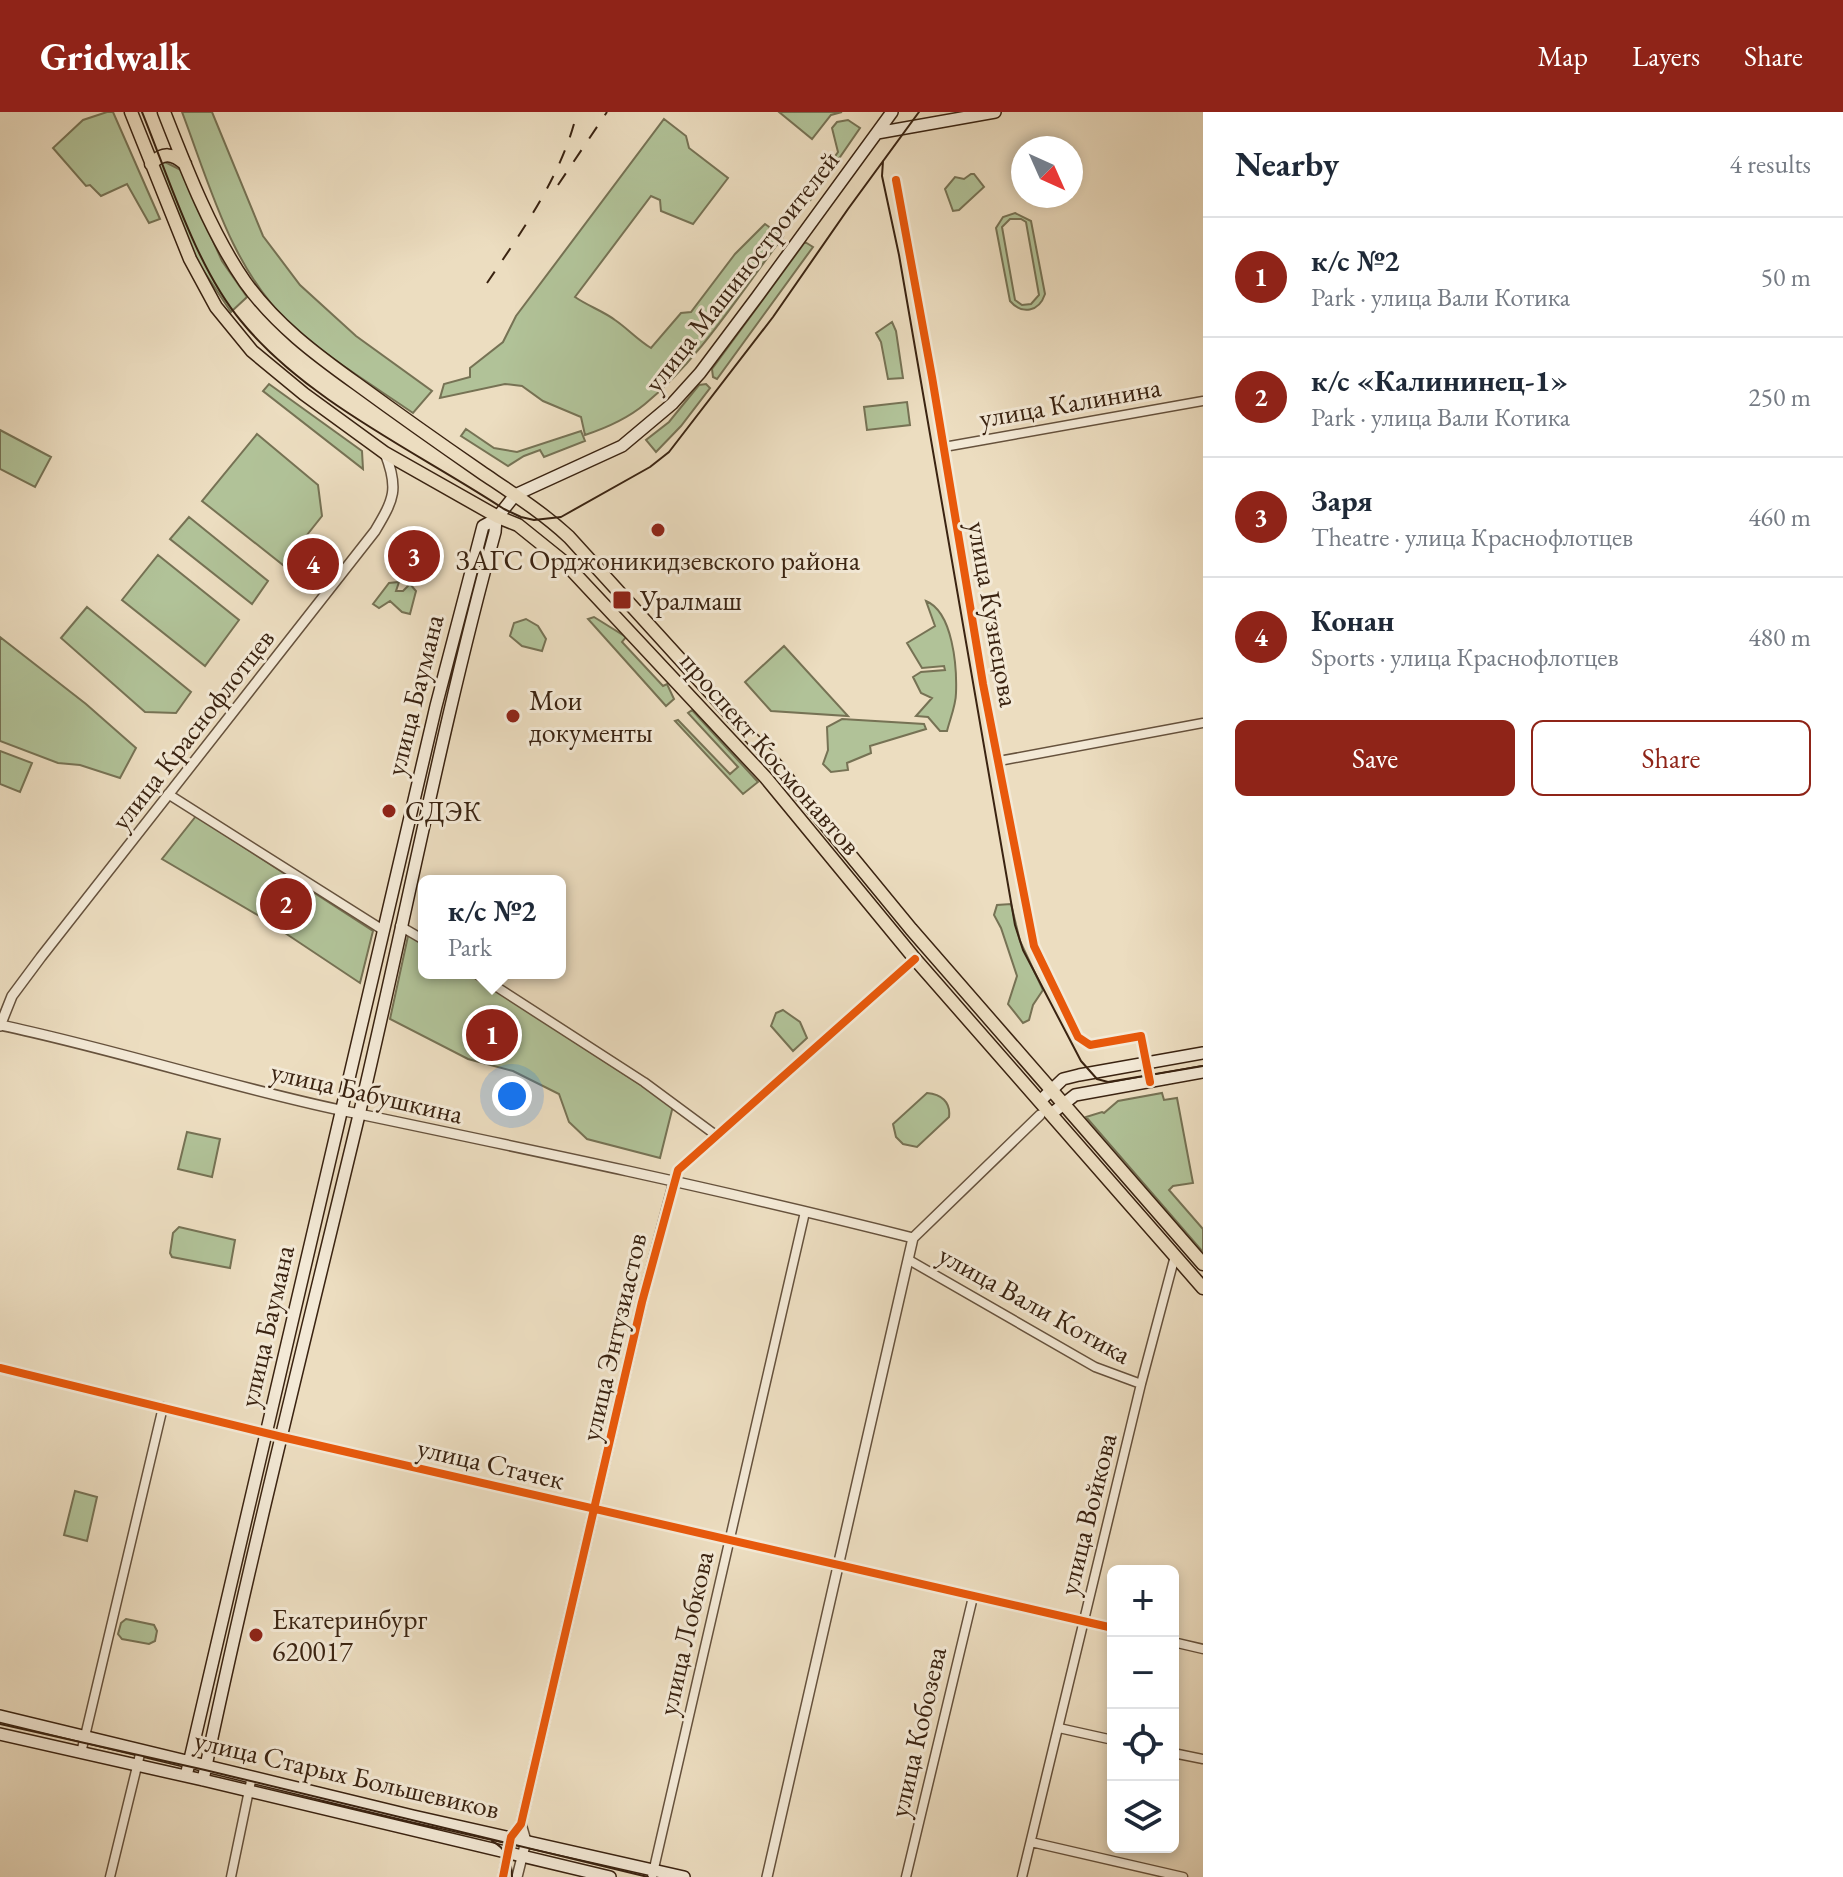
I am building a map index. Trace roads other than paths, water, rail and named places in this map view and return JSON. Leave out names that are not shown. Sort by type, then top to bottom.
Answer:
[{"type":"main road","name":"проспект Космонавтов","points":[[131,112],[190,259],[216,307],[252,351],[304,394],[385,453],[540,540],[596,595],[766,778],[1044,1110],[1203,1288]]},
{"type":"main road","name":"проспект Космонавтов","points":[[164,112],[228,254],[245,282],[296,339],[413,426],[542,513],[569,537],[778,767],[911,929],[1203,1264]]},
{"type":"main road","name":"улица Машиностроителей","points":[[497,518],[515,495],[622,446],[672,404],[700,373],[892,112]]},
{"type":"main road","points":[[877,133],[941,116],[995,112]]},
{"type":"main road","points":[[151,164],[159,155],[166,154],[185,164]]},
{"type":"main road","name":"улица Баумана","points":[[203,1780],[310,1308],[359,1114],[400,926],[497,518]]},
{"type":"main road","name":"улица Баумана","points":[[186,1776],[453,633],[483,526],[497,518]]},
{"type":"main road","points":[[1044,1110],[1052,1089],[1063,1079],[1203,1053]]},
{"type":"main road","points":[[1044,1110],[1075,1095],[1203,1072]]},
{"type":"main road","name":"улица Старых Большевиков","points":[[0,1716],[511,1837],[652,1874],[684,1877]]},
{"type":"main road","name":"улица Старых Большевиков","points":[[0,1734],[610,1877]]},
{"type":"street","name":"улица Кузнецова","points":[[896,180],[944,447],[958,547],[1034,946],[1078,1037],[1085,1044],[1141,1036],[1146,1063]]},
{"type":"street","name":"улица Калинина","points":[[944,447],[1203,401]]},
{"type":"street","name":"улица Краснофлотцев","points":[[0,1026],[12,996],[365,544],[391,503],[392,470],[385,453]]},
{"type":"street","points":[[999,761],[1203,723]]},
{"type":"street","points":[[168,794],[383,930]]},
{"type":"street","points":[[400,926],[418,936]]},
{"type":"street","name":"улица Энтузиастов","points":[[521,1824],[642,1302],[678,1170],[915,959]]},
{"type":"street","points":[[484,979],[644,1082],[717,1136]]},
{"type":"street","name":"улица Бабушкина","points":[[0,1026],[126,1054],[340,1110],[674,1182],[913,1238]]},
{"type":"street","points":[[1146,1063],[1150,1082]]},
{"type":"street","points":[[767,1877],[913,1238],[1044,1110]]},
{"type":"street","name":"улица Лобкова","points":[[652,1874],[805,1212]]},
{"type":"street","name":"улица Войкова","points":[[1022,1877],[1175,1256]]},
{"type":"street","name":"улица Вали Котика","points":[[909,1260],[1095,1367],[1141,1384]]},
{"type":"street","name":"улица Стачек","points":[[0,1368],[282,1437],[1107,1627]]},
{"type":"street","points":[[81,1753],[163,1407]]},
{"type":"street","name":"улица Кобозева","points":[[906,1877],[973,1597]]},
{"type":"street","points":[[1179,1643],[1203,1649]]},
{"type":"street","points":[[1059,1728],[1107,1739]]},
{"type":"street","points":[[110,1877],[141,1750]]},
{"type":"street","points":[[1179,1754],[1203,1759]]},
{"type":"street","points":[[231,1877],[252,1776]]},
{"type":"street","points":[[503,1877],[511,1837],[521,1824]]},
{"type":"street","points":[[517,1877],[526,1841],[521,1824]]},
{"type":"street","points":[[1031,1842],[1183,1877]]},
{"type":"tram line","points":[[142,112],[210,275],[241,321],[267,350],[330,401],[365,424],[504,509],[534,520],[561,517],[650,467],[669,452],[773,317],[919,112]]},
{"type":"tram line","points":[[883,161],[882,176],[899,255],[1015,925],[1023,950],[1081,1061],[1097,1079],[1108,1082],[1203,1066]]},
{"type":"tram line","points":[[0,1724],[648,1877]]},
{"type":"tram line","points":[[492,1841],[508,1856],[512,1877]]},
{"type":"railway","points":[[487,283],[552,180],[577,112]]},
{"type":"railway","points":[[558,185],[607,112]]},
{"type":"place","name":"ЗАГС Орджоникидзевского района","points":[[658,530]]},
{"type":"place","name":"Заря","points":[[414,556]]},
{"type":"place","name":"Конан","points":[[313,564]]},
{"type":"place","name":"Уралмаш","points":[[622,600]]},
{"type":"place","name":"Мои документы","points":[[513,716]]},
{"type":"place","name":"СДЭК","points":[[389,811]]},
{"type":"place","name":"к/с «Калининец-1»","points":[[286,904]]},
{"type":"place","name":"к/с №2","points":[[492,1035]]},
{"type":"place","name":"Екатеринбург 620017","points":[[256,1635]]}]
